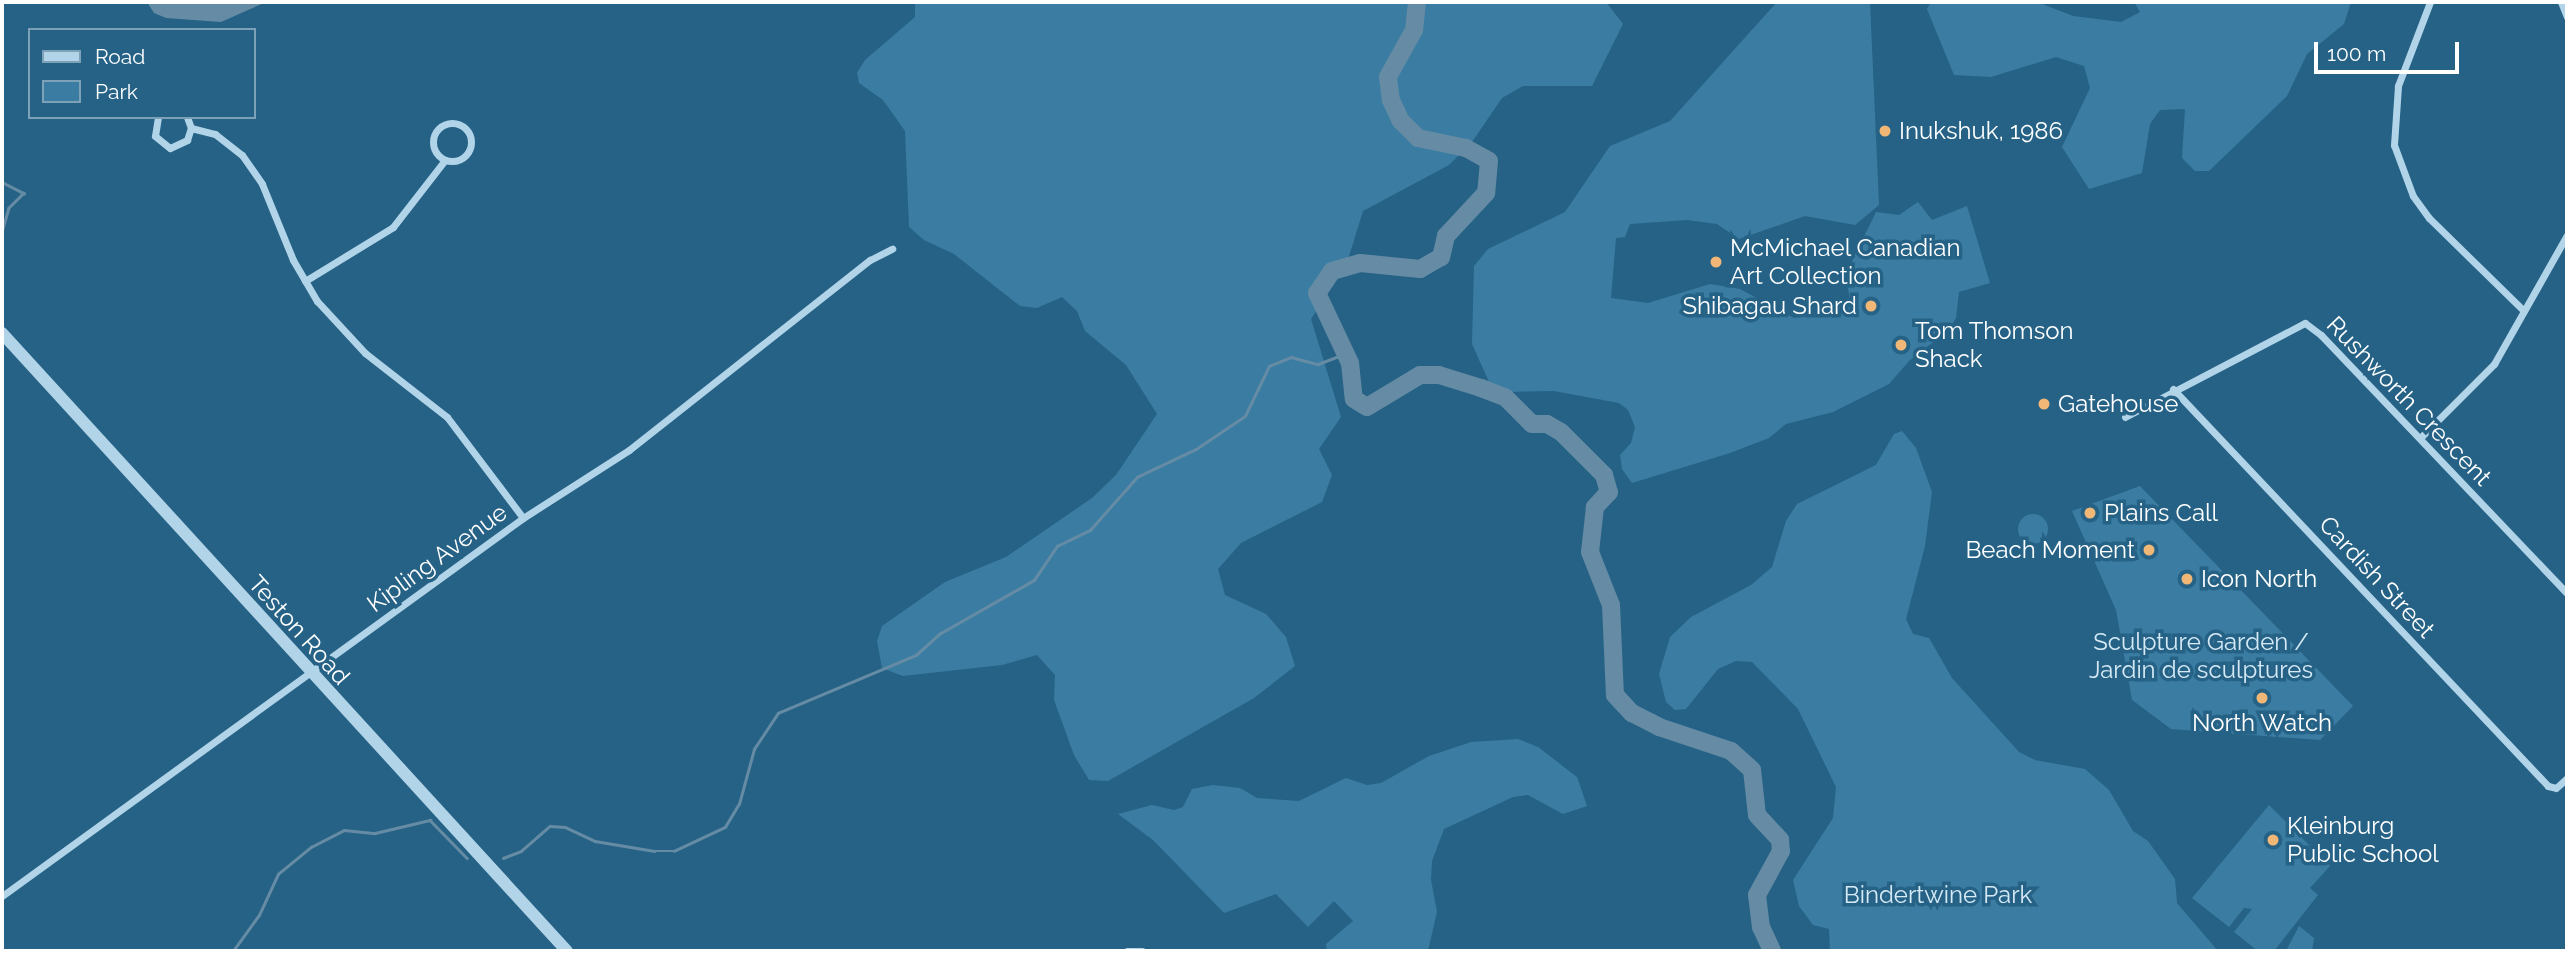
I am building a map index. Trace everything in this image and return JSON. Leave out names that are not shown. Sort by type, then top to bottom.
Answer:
[{"type":"street","points":[[2430,2],[2398,86],[2394,145],[2413,196],[2429,218],[2523,310]]},
{"type":"street","points":[[2561,2],[2567,17]]},
{"type":"street","points":[[157,119],[153,130],[164,146],[183,145],[191,128],[188,119]]},
{"type":"street","points":[[457,124],[467,131],[470,149],[457,161],[445,160],[433,145],[436,133],[445,125],[457,124]]},
{"type":"street","points":[[191,128],[229,142],[249,164],[305,281],[331,318],[365,353],[447,417],[523,518]]},
{"type":"street","points":[[305,281],[393,227],[445,160]]},
{"type":"street","points":[[2420,438],[2494,364],[2567,235]]},
{"type":"street","name":"Kipling Avenue","points":[[2,896],[523,518],[629,450],[870,260],[892,249]]},
{"type":"street","name":"Rushworth Crescent","points":[[2124,416],[2305,323],[2420,438],[2567,593]]},
{"type":"street","name":"Teston Road","points":[[2,333],[311,674],[568,951]]},
{"type":"street","name":"Cardish Street","points":[[2173,389],[2548,786],[2556,788],[2567,778]]},
{"type":"street","points":[[1127,951],[1143,951]]},
{"type":"green space","points":[[915,2],[1606,2],[1623,24],[1592,86],[1523,86],[1502,98],[1472,142],[1449,165],[1363,211],[1346,266],[1311,319],[1341,417],[1319,449],[1332,475],[1322,502],[1241,543],[1218,569],[1225,595],[1266,614],[1286,637],[1295,666],[1254,698],[1108,781],[1089,780],[1074,755],[1054,700],[1055,675],[1037,655],[1002,665],[903,676],[882,668],[877,641],[882,626],[945,582],[1006,557],[1092,498],[1116,475],[1157,414],[1126,365],[1085,331],[1077,311],[1062,297],[1037,308],[1020,306],[954,254],[924,240],[909,227],[905,131],[883,100],[859,83],[857,73],[865,60],[915,17]]},
{"type":"green space","points":[[1777,2],[1870,2],[1879,205],[1855,225],[1805,216],[1739,239],[1717,224],[1687,220],[1630,224],[1625,237],[1616,238],[1611,298],[1648,303],[1710,284],[1740,289],[1794,318],[1852,307],[1847,285],[1853,259],[1876,212],[1899,215],[1918,202],[1932,220],[1967,206],[1990,283],[1959,292],[1956,318],[1948,331],[1910,360],[1889,384],[1833,412],[1786,424],[1769,438],[1632,483],[1622,469],[1620,455],[1631,443],[1635,427],[1628,410],[1619,403],[1554,391],[1505,392],[1495,390],[1489,382],[1472,344],[1474,266],[1488,249],[1565,212],[1610,146],[1670,121]]},
{"type":"green space","points":[[1931,2],[2037,2],[2073,16],[2121,22],[2140,12],[2134,2],[2351,2],[2344,24],[2307,54],[2287,96],[2209,171],[2195,171],[2182,158],[2185,109],[2160,110],[2150,124],[2142,173],[2089,189],[2062,147],[2090,88],[2084,66],[2056,57],[1991,77],[1954,75],[1927,9]]},
{"type":"green space","name":"Bindertwine Park","points":[[1902,431],[1916,448],[1932,492],[1925,546],[1906,619],[1913,634],[1929,638],[1952,678],[2019,752],[2035,760],[2085,769],[2109,790],[2133,831],[2148,841],[2175,879],[2177,903],[2218,951],[1830,951],[1829,929],[1813,925],[1799,906],[1793,880],[1833,818],[1836,787],[1798,709],[1752,662],[1736,661],[1718,669],[1686,709],[1675,710],[1666,702],[1659,674],[1670,637],[1691,617],[1751,585],[1772,567],[1786,521],[1797,504],[1876,465],[1894,434]]},
{"type":"green space","name":"Sculpture Garden / Jardin de sculptures","points":[[2140,486],[2353,706],[2320,740],[2171,729],[2132,700],[2116,610],[2072,511]]},
{"type":"green space","points":[[2033,514],[2043,519],[2048,529],[2043,539],[2033,544],[2023,539],[2018,529],[2023,519]]},
{"type":"green space","points":[[1518,739],[1538,747],[1577,777],[1587,806],[1563,814],[1528,795],[1513,797],[1444,829],[1432,861],[1431,880],[1437,912],[1428,951],[1327,951],[1326,944],[1353,921],[1334,901],[1308,927],[1276,894],[1224,913],[1153,840],[1118,814],[1152,805],[1174,810],[1183,807],[1192,789],[1213,785],[1240,788],[1257,798],[1299,801],[1346,778],[1367,785],[1381,783],[1429,756],[1471,742]]},
{"type":"green space","points":[[2269,805],[2330,866],[2310,888],[2318,895],[2274,951],[2258,951],[2234,932],[2252,909],[2244,908],[2229,927],[2192,898]]},
{"type":"green space","points":[[2299,926],[2314,938],[2312,951],[2287,949]]},
{"type":"shaded area","points":[[147,2],[266,2],[221,22],[166,18],[154,13]]},
{"type":"waterway","points":[[1417,2],[1414,30],[1388,77],[1391,100],[1401,121],[1418,138],[1466,148],[1489,161],[1486,193],[1446,236],[1441,257],[1420,269],[1360,263],[1332,271],[1317,293],[1350,363],[1354,399],[1367,407],[1420,375],[1439,375],[1505,397],[1532,424],[1547,424],[1561,432],[1604,475],[1609,492],[1595,507],[1590,552],[1611,605],[1615,695],[1632,713],[1659,727],[1731,751],[1752,770],[1757,815],[1780,840],[1781,851],[1757,895],[1761,927],[1772,951]]},
{"type":"waterway","points":[[2,182],[24,193],[9,208],[2,232]]},
{"type":"waterway","points":[[503,858],[521,851],[550,826],[565,827],[595,841],[654,851],[674,851],[725,827],[739,804],[754,749],[778,713],[916,655],[939,634],[1034,580],[1057,546],[1090,530],[1137,477],[1196,449],[1245,416],[1269,366],[1291,357],[1318,364],[1346,353]]},
{"type":"waterway","points":[[233,951],[259,915],[278,874],[311,847],[344,830],[375,833],[430,820],[467,858]]},
{"type":"place","name":"Inukshuk, 1986","points":[[1885,131]]},
{"type":"place","name":"McMichael Canadian Art Collection","points":[[1716,262]]},
{"type":"place","name":"Shibagau Shard","points":[[1871,306]]},
{"type":"place","name":"Tom Thomson Shack","points":[[1901,345]]},
{"type":"place","name":"Gatehouse","points":[[2044,404]]},
{"type":"place","name":"Plains Call","points":[[2090,513]]},
{"type":"place","name":"Beach Moment","points":[[2149,550]]},
{"type":"place","name":"Icon North","points":[[2187,579]]},
{"type":"place","name":"North Watch","points":[[2262,698]]},
{"type":"place","name":"Kleinburg Public School","points":[[2273,840]]}]
